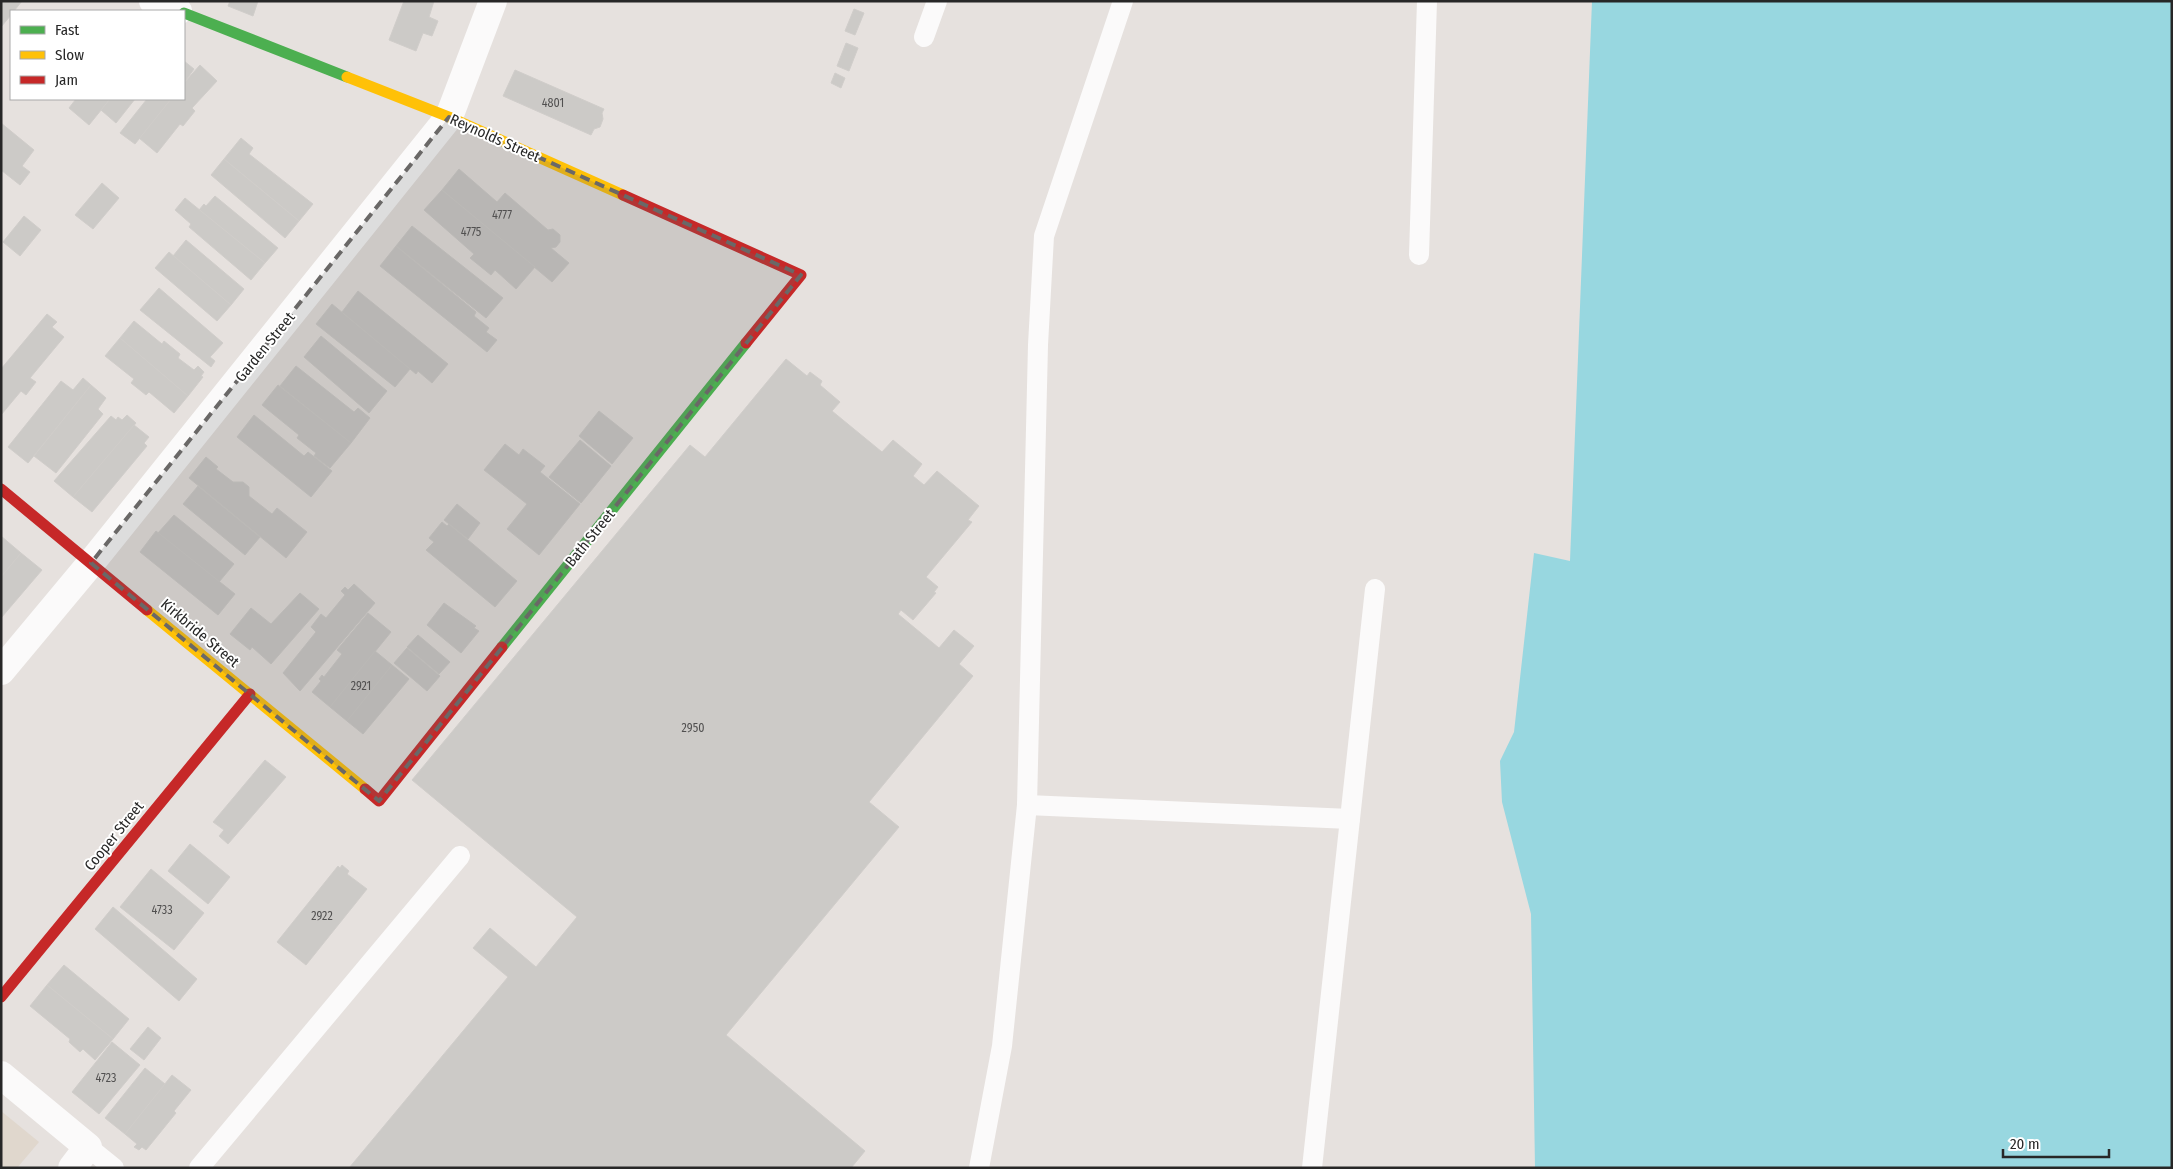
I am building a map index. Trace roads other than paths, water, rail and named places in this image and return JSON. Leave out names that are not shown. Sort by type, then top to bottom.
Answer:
[{"type":"street","points":[[153,1],[176,10]]},
{"type":"street","name":"Garden Street","points":[[1,671],[91,563],[449,117],[493,1]]},
{"type":"street","name":"Reynolds Street","points":[[185,13],[449,117],[801,275]]},
{"type":"street","name":"Bath Street","points":[[379,801],[801,275]]},
{"type":"street","name":"Kirkbride Street","points":[[1,489],[379,801]]},
{"type":"street","name":"Cooper Street","points":[[1,998],[250,694]]},
{"type":"street","points":[[1,1075],[88,1147],[72,1168]]},
{"type":"lane","points":[[924,36],[937,1]]},
{"type":"lane","points":[[979,1168],[1002,1046],[1028,805],[1038,345],[1044,236],[1123,1]]},
{"type":"lane","points":[[1419,255],[1428,1]]},
{"type":"lane","points":[[1312,1168],[1375,589]]},
{"type":"lane","points":[[1028,805],[1350,819]]},
{"type":"lane","points":[[199,1168],[460,856]]},
{"type":"lane","points":[[88,1147],[114,1168]]},
{"type":"water","points":[[1592,1],[2172,1],[2172,1168],[1535,1168],[1531,914],[1502,802],[1500,761],[1514,732],[1534,553],[1570,561]]}]
